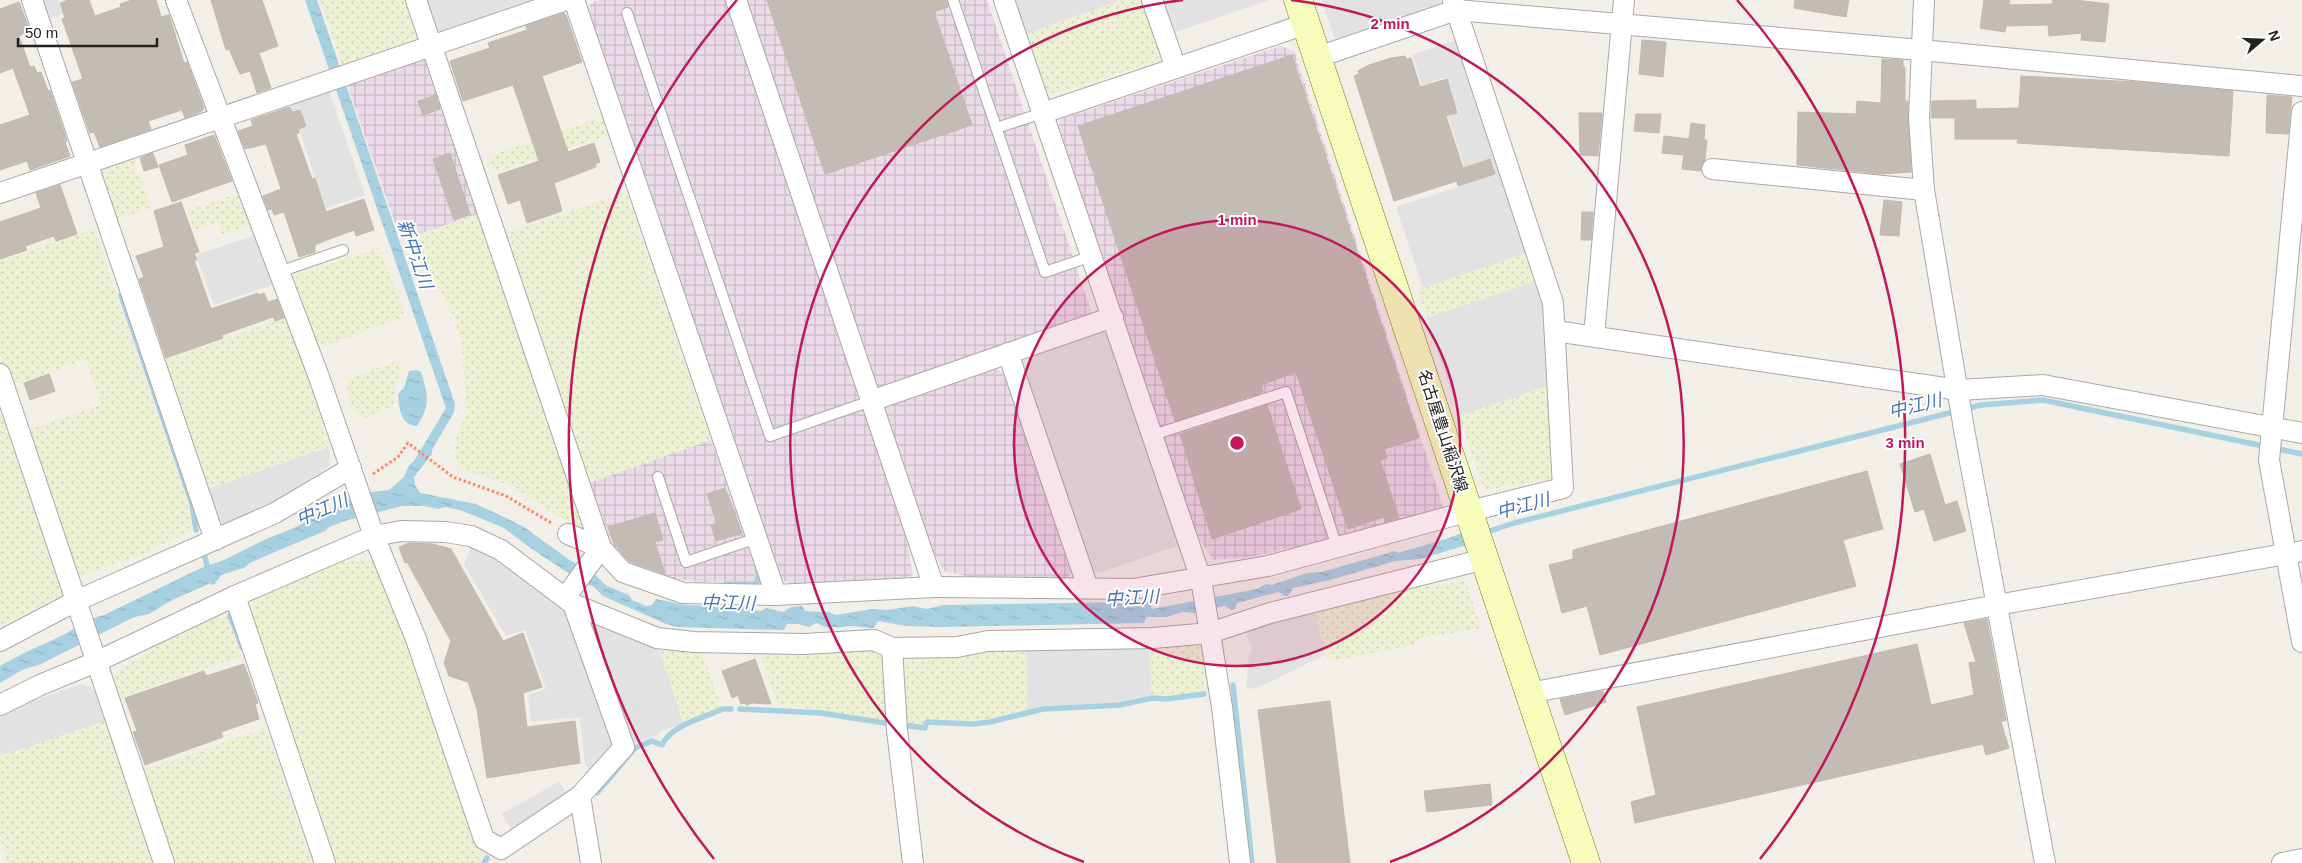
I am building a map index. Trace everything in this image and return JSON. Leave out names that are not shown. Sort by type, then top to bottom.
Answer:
[{"type":"main road","name":"名古屋豊山稲沢線","points":[[1302,12],[1586,863]]},
{"type":"street","points":[[32,0],[215,540]]},
{"type":"street","points":[[176,0],[279,272],[372,528],[416,640],[484,839],[501,849],[580,796],[624,747],[569,598]]},
{"type":"street","points":[[416,0],[598,552]]},
{"type":"street","points":[[0,194],[566,0]]},
{"type":"street","points":[[574,0],[776,596]]},
{"type":"street","points":[[736,0],[934,587]]},
{"type":"street","points":[[1004,0],[1201,577],[1222,707],[1240,863]]},
{"type":"street","points":[[1152,0],[1176,68]]},
{"type":"street","points":[[1594,336],[1624,0]]},
{"type":"street","points":[[1924,0],[1919,118],[1924,190],[1965,435],[2045,863]]},
{"type":"street","points":[[568,534],[598,552],[623,572],[683,593],[776,596],[934,587],[1133,589],[1268,566],[1563,488],[1553,303],[1455,5]]},
{"type":"street","points":[[1318,58],[1455,5],[1622,23],[2302,86]]},
{"type":"street","points":[[1043,113],[1176,68],[1302,12]]},
{"type":"street","points":[[2302,112],[2269,460],[2294,552],[2302,642]]},
{"type":"street","points":[[1712,169],[1924,190]]},
{"type":"street","points":[[871,401],[1113,317]]},
{"type":"street","points":[[1555,331],[1959,391],[2043,385],[2302,433]]},
{"type":"street","points":[[1008,354],[1088,588]]},
{"type":"street","points":[[0,374],[164,863]]},
{"type":"street","points":[[0,641],[354,476]]},
{"type":"street","points":[[0,705],[40,684],[235,596],[372,528],[445,532],[471,536],[501,550],[569,598],[656,638],[694,642],[804,644],[874,640],[892,648],[957,647],[988,641],[1153,638],[1209,629],[1484,557]]},
{"type":"street","points":[[569,598],[598,552]]},
{"type":"street","points":[[1529,693],[1997,605],[2294,552]]},
{"type":"street","points":[[235,596],[325,863]]},
{"type":"street","points":[[892,648],[897,730],[913,863]]},
{"type":"street","points":[[580,796],[590,863]]},
{"type":"street","points":[[2282,863],[2302,859]]},
{"type":"lane","points":[[953,0],[1045,272],[1092,256]]},
{"type":"lane","points":[[626,13],[770,436],[871,401]]},
{"type":"lane","points":[[996,128],[1043,113]]},
{"type":"lane","points":[[279,272],[343,250]]},
{"type":"lane","points":[[1153,435],[1286,392],[1337,547]]},
{"type":"lane","points":[[658,477],[686,562],[757,538]]},
{"type":"path","points":[[354,476],[374,474],[398,457],[408,443],[453,477],[506,496],[568,534]]},
{"type":"shaded area","points":[[41,0],[58,0],[63,14],[47,19]]},
{"type":"shaded area","points":[[423,0],[546,0],[435,34]]},
{"type":"shaded area","points":[[599,0],[725,0],[906,536],[913,575],[882,583],[788,583],[782,580],[587,11],[591,3]]},
{"type":"shaded area","points":[[742,0],[987,0],[1091,311],[1084,321],[881,389],[871,385]]},
{"type":"shaded area","points":[[1014,0],[1121,0],[1026,34]]},
{"type":"shaded area","points":[[1162,0],[1269,0],[1173,33]]},
{"type":"shaded area","points":[[1322,0],[1441,0],[1444,7],[1348,40],[1334,37]]},
{"type":"shaded area","points":[[1456,40],[1527,253],[1423,288],[1396,207],[1470,183],[1448,117],[1458,113],[1446,77],[1422,85],[1412,55]]},
{"type":"shaded area","points":[[1281,46],[1294,51],[1445,512],[1251,557],[1213,560],[1193,529],[1057,128],[1061,119]]},
{"type":"shaded area","points":[[424,58],[478,214],[401,240],[346,81]]},
{"type":"shaded area","points":[[328,88],[365,195],[326,208],[289,101]]},
{"type":"shaded area","points":[[258,234],[278,283],[214,305],[196,255]]},
{"type":"shaded area","points":[[1536,281],[1544,306],[1548,386],[1459,416],[1427,318]]},
{"type":"shaded area","points":[[1102,331],[1109,335],[1178,535],[1177,546],[1099,573],[1092,572],[1021,361],[1023,356]]},
{"type":"shaded area","points":[[995,369],[1004,372],[1071,572],[1068,580],[984,580],[944,571],[917,524],[884,406]]},
{"type":"shaded area","points":[[711,440],[755,567],[754,581],[701,582],[666,578],[639,568],[614,554],[598,505],[594,506],[586,484]]},
{"type":"shaded area","points":[[329,447],[330,466],[282,497],[228,526],[219,520],[206,490]]},
{"type":"shaded area","points":[[471,547],[521,571],[566,605],[612,742],[611,752],[592,773],[585,764],[580,717],[531,722],[528,695],[546,689],[525,630],[506,636],[464,564]]},
{"type":"shaded area","points":[[1315,611],[1325,655],[1257,688],[1246,689],[1249,654],[1252,652],[1246,632],[1262,624]]},
{"type":"shaded area","points":[[599,625],[658,646],[683,723],[661,731],[656,736],[628,746],[588,629]]},
{"type":"shaded area","points":[[1149,645],[1151,695],[1120,702],[1043,706],[1028,710],[1026,648]]},
{"type":"shaded area","points":[[82,684],[98,692],[108,720],[0,756],[0,717],[25,703]]},
{"type":"shaded area","points":[[560,781],[568,797],[511,829],[502,814]]},
{"type":"green space","points":[[320,0],[410,0],[421,30],[416,41],[343,67]]},
{"type":"green space","points":[[1121,0],[1142,0],[1160,53],[1157,61],[1055,94],[1046,90],[1026,34]]},
{"type":"green space","points":[[602,117],[608,135],[495,173],[489,156]]},
{"type":"green space","points":[[132,155],[150,208],[113,221],[97,174],[100,166]]},
{"type":"green space","points":[[626,192],[711,440],[586,484],[501,235]]},
{"type":"green space","points":[[237,194],[243,211],[247,210],[252,224],[222,235],[217,222],[194,230],[187,211]]},
{"type":"green space","points":[[478,214],[588,536],[514,487],[460,468],[453,448],[467,410],[461,339],[454,317],[411,237]]},
{"type":"green space","points":[[94,229],[188,504],[192,531],[138,556],[81,576],[65,547],[26,431],[101,405],[86,360],[10,386],[0,356],[0,261]]},
{"type":"green space","points":[[380,247],[405,317],[317,348],[290,277]]},
{"type":"green space","points":[[1527,253],[1536,281],[1427,318],[1417,290]]},
{"type":"green space","points":[[288,317],[311,382],[329,447],[206,490],[161,361]]},
{"type":"green space","points":[[397,361],[403,368],[396,382],[393,406],[362,420],[350,406],[346,379]]},
{"type":"green space","points":[[1548,386],[1552,479],[1484,490],[1459,416]]},
{"type":"green space","points":[[0,399],[67,593],[0,626]]},
{"type":"green space","points":[[374,560],[414,652],[483,855],[479,863],[333,863],[253,628],[253,598],[327,563]]},
{"type":"green space","points":[[1466,581],[1481,628],[1422,638],[1413,645],[1333,661],[1325,655],[1315,611],[1417,587]]},
{"type":"green space","points":[[228,616],[241,656],[115,699],[114,674],[161,643],[215,618]]},
{"type":"green space","points":[[1199,643],[1203,646],[1209,690],[1176,695],[1151,695],[1149,645]]},
{"type":"green space","points":[[658,646],[680,651],[702,651],[721,707],[683,723]]},
{"type":"green space","points":[[871,648],[881,656],[887,721],[777,704],[759,650]]},
{"type":"green space","points":[[986,648],[1026,648],[1028,710],[991,719],[972,721],[925,719],[923,725],[902,723],[897,656]]},
{"type":"green space","points":[[108,720],[157,863],[8,863],[0,839],[0,756]]},
{"type":"green space","points":[[266,728],[312,863],[171,863],[140,771]]},
{"type":"water","points":[[305,0],[317,0],[455,404],[454,412],[432,450],[432,454],[414,477],[415,485],[420,493],[476,504],[524,527],[571,561],[591,571],[607,586],[629,595],[632,600],[646,606],[652,605],[656,599],[685,605],[751,607],[752,610],[761,611],[766,608],[783,612],[791,607],[802,606],[805,611],[828,612],[836,615],[872,609],[887,610],[913,606],[927,609],[943,605],[1130,602],[1139,605],[1149,602],[1152,609],[1257,589],[1266,584],[1272,585],[1307,573],[1322,572],[1395,551],[1398,553],[1445,539],[1473,528],[1477,542],[1420,559],[1395,561],[1330,580],[1293,588],[1288,596],[1284,596],[1279,592],[1237,603],[1235,609],[1232,610],[1224,606],[1195,613],[1183,612],[1167,617],[1146,617],[1144,623],[944,627],[906,626],[878,621],[874,628],[853,626],[828,628],[816,623],[809,627],[799,624],[787,624],[784,630],[677,627],[603,596],[594,587],[577,579],[504,528],[460,510],[445,507],[438,509],[424,506],[402,506],[329,527],[325,531],[250,563],[244,568],[221,575],[218,580],[170,601],[149,614],[134,617],[41,664],[22,670],[0,683],[0,666],[98,616],[104,615],[201,568],[224,560],[266,539],[296,527],[310,518],[340,506],[347,500],[371,492],[389,490],[404,477],[409,465],[414,461],[446,408]]},
{"type":"water","points":[[416,370],[421,372],[427,394],[425,412],[417,426],[407,423],[404,419],[400,409],[398,394],[404,388],[409,371]]},
{"type":"building","points":[[68,0],[89,0],[95,16],[121,7],[120,4],[132,0],[156,0],[161,17],[169,15],[184,63],[187,62],[204,108],[202,111],[185,118],[182,110],[148,121],[151,129],[100,147],[94,132],[90,133],[72,82],[83,79],[62,19],[65,18],[60,3]]},
{"type":"building","points":[[211,0],[262,0],[278,46],[259,53],[271,88],[257,93],[250,71],[240,74],[229,49],[226,50]]},
{"type":"building","points":[[767,0],[946,0],[948,7],[934,12],[972,125],[825,174]]},
{"type":"building","points":[[1795,0],[1849,0],[1846,17],[1794,8]]},
{"type":"building","points":[[1984,0],[2010,0],[2009,5],[2053,4],[2052,0],[2076,0],[2109,4],[2105,42],[2081,40],[2082,33],[2049,36],[2048,25],[2006,26],[2005,32],[1980,28]]},
{"type":"building","points":[[19,2],[30,31],[19,36],[30,67],[34,66],[37,73],[41,72],[48,91],[50,90],[70,156],[30,170],[27,161],[0,170],[0,125],[30,115],[13,68],[0,73],[0,9]]},
{"type":"building","points":[[564,13],[582,62],[542,76],[568,152],[594,143],[600,162],[595,164],[596,167],[554,183],[562,211],[527,223],[520,200],[508,204],[498,175],[539,161],[513,85],[463,101],[450,61],[490,48],[488,43],[527,30],[526,26]]},
{"type":"building","points":[[1642,40],[1666,42],[1663,77],[1639,74]]},
{"type":"building","points":[[1292,55],[1419,438],[1384,449],[1387,458],[1380,460],[1399,518],[1385,522],[1384,517],[1348,529],[1296,372],[1261,385],[1263,392],[1175,421],[1078,126]]},
{"type":"building","points":[[1405,56],[1406,59],[1411,58],[1420,87],[1447,79],[1457,113],[1446,116],[1463,168],[1490,159],[1495,174],[1458,186],[1457,181],[1394,201],[1354,76],[1359,74],[1358,71],[1369,65]]},
{"type":"building","points":[[1882,59],[1903,60],[1903,67],[1905,67],[1905,101],[1908,101],[1911,172],[1881,174],[1797,165],[1798,112],[1856,114],[1857,101],[1881,103]]},
{"type":"building","points":[[2021,76],[2137,82],[2233,91],[2229,156],[2017,143],[2018,139],[1955,139],[1955,118],[1931,118],[1932,101],[1976,100],[1976,109],[2019,108]]},
{"type":"building","points":[[436,95],[440,109],[423,115],[418,101]]},
{"type":"building","points":[[2267,95],[2292,97],[2288,134],[2266,133]]},
{"type":"building","points":[[290,107],[292,112],[300,110],[306,126],[298,129],[299,133],[296,134],[312,179],[315,178],[326,212],[364,199],[374,230],[356,236],[354,230],[315,245],[315,252],[299,257],[284,212],[274,215],[272,209],[268,210],[263,196],[281,189],[266,144],[245,149],[238,131],[253,126],[251,120]]},
{"type":"building","points":[[1579,113],[1602,113],[1598,156],[1580,155]]},
{"type":"building","points":[[1636,114],[1661,114],[1659,133],[1634,131]]},
{"type":"building","points":[[1691,123],[1705,125],[1704,140],[1707,140],[1705,160],[1700,167],[1701,171],[1682,169],[1684,155],[1662,153],[1664,136],[1689,139]]},
{"type":"building","points":[[214,135],[232,181],[172,202],[159,165],[188,155],[185,145]]},
{"type":"building","points":[[153,153],[158,167],[144,171],[140,158]]},
{"type":"building","points":[[450,153],[470,214],[454,220],[433,159]]},
{"type":"building","points":[[60,185],[77,234],[56,241],[54,236],[25,246],[27,250],[0,259],[0,222],[41,208],[36,193]]},
{"type":"building","points":[[1884,200],[1902,202],[1899,236],[1880,235]]},
{"type":"building","points":[[181,202],[199,252],[194,253],[197,260],[194,260],[211,309],[258,293],[258,295],[264,293],[268,302],[277,299],[284,318],[275,321],[273,317],[222,335],[223,338],[166,358],[139,279],[144,277],[136,256],[164,247],[154,211]]},
{"type":"building","points":[[1582,212],[1593,212],[1591,240],[1581,240]]},
{"type":"building","points":[[49,374],[55,391],[30,400],[24,383]]},
{"type":"building","points":[[1267,405],[1301,509],[1212,539],[1180,434]]},
{"type":"building","points":[[1930,454],[1945,505],[1957,501],[1966,531],[1934,541],[1924,509],[1915,512],[1900,464]]},
{"type":"building","points":[[1867,471],[1883,529],[1843,540],[1856,586],[1600,655],[1587,606],[1562,613],[1549,565],[1573,559],[1573,550]]},
{"type":"building","points":[[725,488],[742,533],[716,541],[711,525],[717,523],[707,494]]},
{"type":"building","points":[[655,513],[663,540],[655,542],[665,574],[629,561],[614,544],[608,527]]},
{"type":"building","points":[[409,543],[433,544],[451,549],[503,641],[523,633],[542,687],[523,693],[527,727],[575,721],[580,763],[487,778],[477,709],[468,682],[449,676],[444,663],[451,641],[407,562],[405,563],[399,547]]},
{"type":"building","points":[[1987,619],[2006,720],[2001,722],[2009,748],[1986,755],[1983,744],[1635,823],[1631,802],[1656,795],[1637,707],[1917,644],[1931,705],[1974,695],[1969,663],[1976,662],[1964,623]]},
{"type":"building","points":[[755,659],[771,704],[752,703],[746,705],[745,703],[741,704],[738,695],[732,698],[722,671]]},
{"type":"building","points":[[244,664],[258,703],[255,704],[259,719],[221,732],[223,737],[145,765],[133,732],[137,731],[125,698],[204,671],[206,676]]},
{"type":"building","points":[[1603,691],[1606,702],[1565,715],[1560,699]]},
{"type":"building","points":[[1330,701],[1350,863],[1277,863],[1258,710]]},
{"type":"building","points":[[1490,784],[1492,805],[1427,812],[1424,791]]},
{"type":"waterway","points":[[121,295],[192,504],[196,530]]},
{"type":"waterway","name":"中江川","points":[[1484,533],[1514,523],[1981,405],[2043,400],[2302,454]]},
{"type":"waterway","points":[[205,557],[213,582]]},
{"type":"waterway","points":[[726,584],[757,584],[758,570]]},
{"type":"waterway","points":[[230,615],[242,647]]},
{"type":"waterway","points":[[1233,685],[1252,863]]},
{"type":"waterway","points":[[903,725],[925,728],[927,722],[973,724],[990,722],[1043,709],[1120,705],[1152,698],[1166,699],[1204,694]]},
{"type":"waterway","points":[[597,793],[635,748],[652,741],[662,745],[666,738],[680,727],[723,709],[731,709]]},
{"type":"waterway","points":[[740,709],[821,713],[885,723]]},
{"type":"waterway","points":[[484,863],[487,858]]},
{"type":"water label","name":"新中江川","points":[[415,254]]}]
